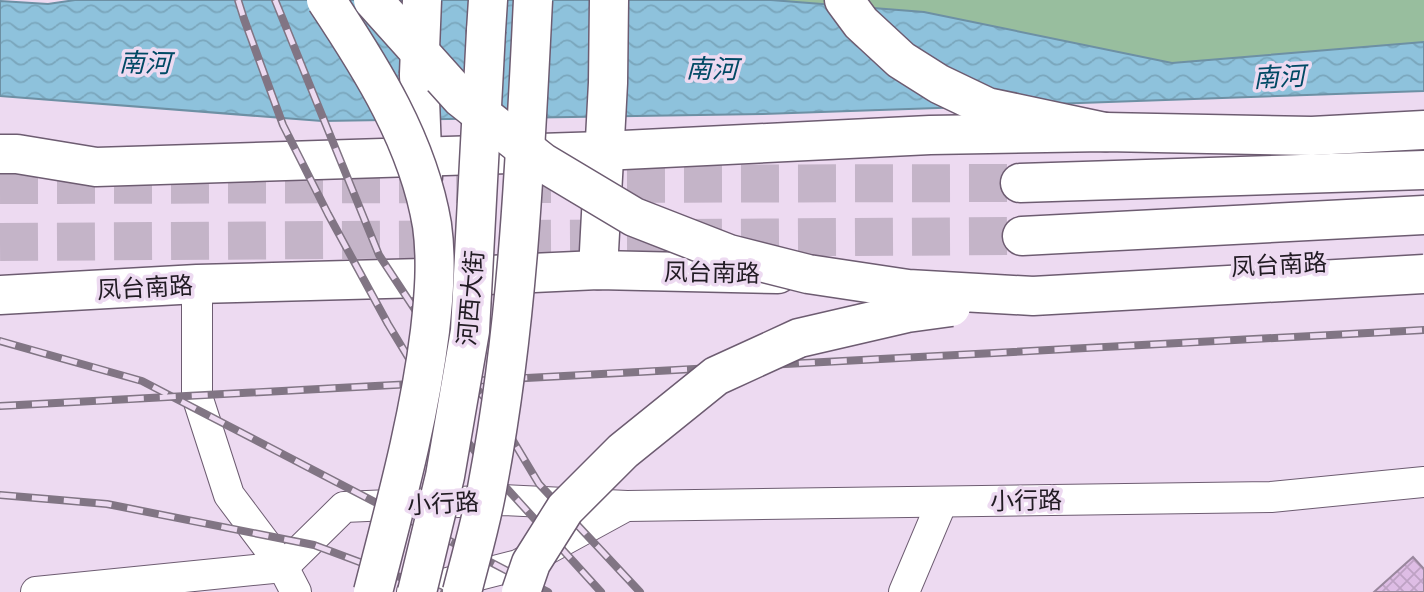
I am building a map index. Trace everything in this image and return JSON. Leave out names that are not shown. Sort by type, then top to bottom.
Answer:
[{"type":"main road","points":[[326,0],[378,82],[406,137],[431,224],[436,263],[426,362],[414,427],[373,592]]},
{"type":"main road","points":[[373,0],[461,98],[541,162],[634,217],[729,254],[808,274],[908,289],[1033,296]]},
{"type":"main road","points":[[422,0],[419,74],[423,156],[423,278]]},
{"type":"main road","name":"河西大街","points":[[417,592],[445,475],[470,331],[488,0]]},
{"type":"main road","name":"河西大街","points":[[462,592],[488,484],[508,355],[524,178],[533,0]]},
{"type":"main road","points":[[598,270],[608,83],[609,0]]},
{"type":"main road","points":[[844,0],[861,23],[901,61],[939,84],[987,107],[1105,132]]},
{"type":"main road","points":[[0,154],[17,154],[96,167],[603,151],[930,135],[1105,132],[1312,136],[1424,131]]},
{"type":"main road","points":[[1020,183],[1424,170]]},
{"type":"main road","name":"凤台南路","points":[[1021,236],[1424,215]]},
{"type":"main road","name":"凤台南路","points":[[0,295],[197,284],[598,270],[1046,277],[1424,256]]},
{"type":"main road","points":[[515,583],[531,564],[565,509],[623,451],[716,376],[799,338],[907,313],[1033,296],[1424,274]]},
{"type":"street","points":[[197,284],[197,396],[229,495],[289,579]]},
{"type":"street","name":"小行路","points":[[289,579],[344,507],[504,500],[626,506],[1271,497],[1424,482]]},
{"type":"street","points":[[904,592],[942,502]]},
{"type":"street","name":"小行路","points":[[412,592],[515,583],[626,506]]},
{"type":"street","points":[[37,592],[289,579]]},
{"type":"green space","points":[[771,0],[1424,0],[1424,42],[1172,63],[924,12]]},
{"type":"water","name":"南河","points":[[75,0],[771,0],[924,12],[1172,63],[1424,42],[1424,91],[763,114],[322,121],[0,96],[0,1],[48,4]]},
{"type":"building","points":[[1413,557],[1424,569],[1424,592],[1374,592]]},
{"type":"tunnel","points":[[0,185],[1020,183]]},
{"type":"tunnel","points":[[0,242],[1022,236]]},
{"type":"railway","points":[[238,0],[283,125],[388,324],[434,400],[490,470],[601,592]]},
{"type":"railway","points":[[275,0],[379,255],[431,334],[494,409],[539,484],[640,592]]},
{"type":"railway","points":[[0,406],[1424,330]]},
{"type":"railway","points":[[0,341],[142,381],[548,592]]},
{"type":"railway","points":[[0,495],[107,504],[314,545],[440,592]]}]
